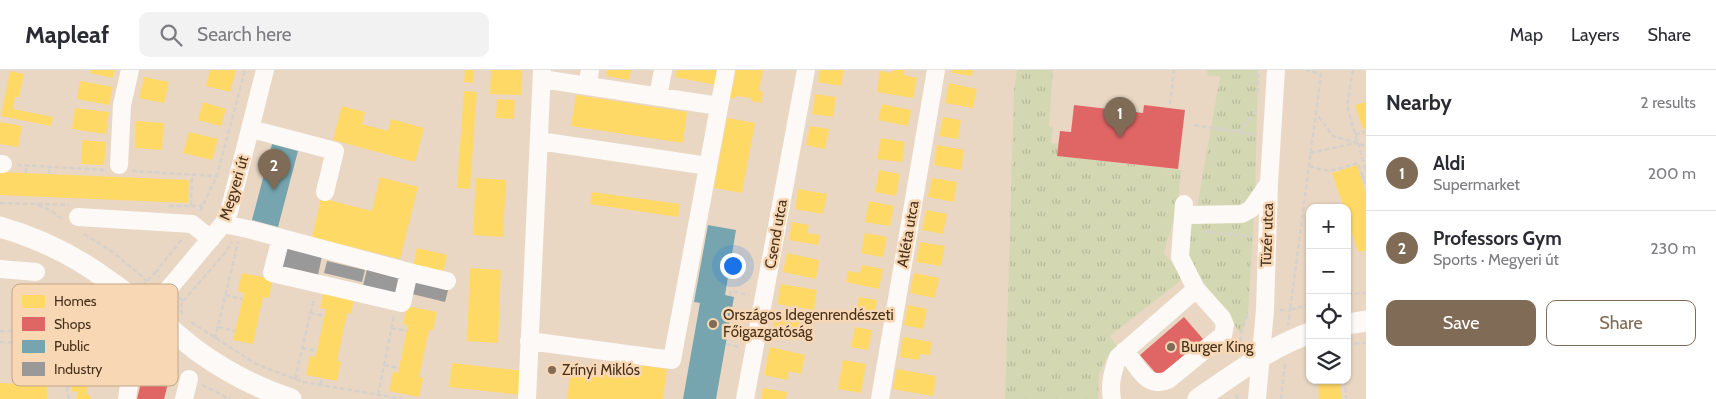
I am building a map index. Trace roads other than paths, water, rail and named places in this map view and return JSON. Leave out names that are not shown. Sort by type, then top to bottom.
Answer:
[{"type":"main road","points":[[0,227],[39,241],[69,255],[114,284]]},
{"type":"main road","points":[[1351,323],[1366,321]]},
{"type":"main road","points":[[178,334],[223,368],[252,384],[293,389]]},
{"type":"main road","points":[[1198,399],[1286,341],[1306,334]]},
{"type":"street","points":[[119,165],[122,105],[130,70]]},
{"type":"street","name":"Megyeri út","points":[[173,284],[223,224],[229,212],[265,70]]},
{"type":"street","points":[[658,97],[663,70]]},
{"type":"street","points":[[530,341],[672,360],[726,70]]},
{"type":"street","name":"Csend utca","points":[[745,399],[806,70]]},
{"type":"street","name":"Atléta utca","points":[[880,399],[936,70]]},
{"type":"street","name":"Tüzér utca","points":[[1257,399],[1265,310],[1269,183],[1276,70]]},
{"type":"street","points":[[527,399],[542,74],[588,78],[658,97],[719,106]]},
{"type":"street","points":[[251,129],[335,151],[325,192]]},
{"type":"street","points":[[539,141],[708,166]]},
{"type":"street","points":[[1124,351],[1144,377],[1153,382],[1161,383],[1168,380],[1223,335],[1225,325],[1222,318],[1196,289],[1180,257],[1183,217],[1190,215],[1242,214],[1251,209],[1269,183]]},
{"type":"street","points":[[74,215],[192,224],[211,239]]},
{"type":"street","points":[[223,224],[447,281]]},
{"type":"street","points":[[281,238],[272,273],[402,303],[409,272]]},
{"type":"street","points":[[0,270],[36,272]]},
{"type":"street","points":[[1112,399],[1110,388],[1118,356],[1196,289]]},
{"type":"street","points":[[184,399],[189,379]]},
{"type":"street","name":"Megyeri út","points":[[128,399],[130,386]]},
{"type":"place","name":"Aldi","points":[[1120,138]]},
{"type":"place","name":"Professors Gym","points":[[274,190]]},
{"type":"place","name":"Országos Idegenrendészeti Főigazgatóság","points":[[713,324]]},
{"type":"place","name":"Burger King","points":[[1171,347]]},
{"type":"place","name":"Zrínyi Miklós","points":[[552,370]]}]
